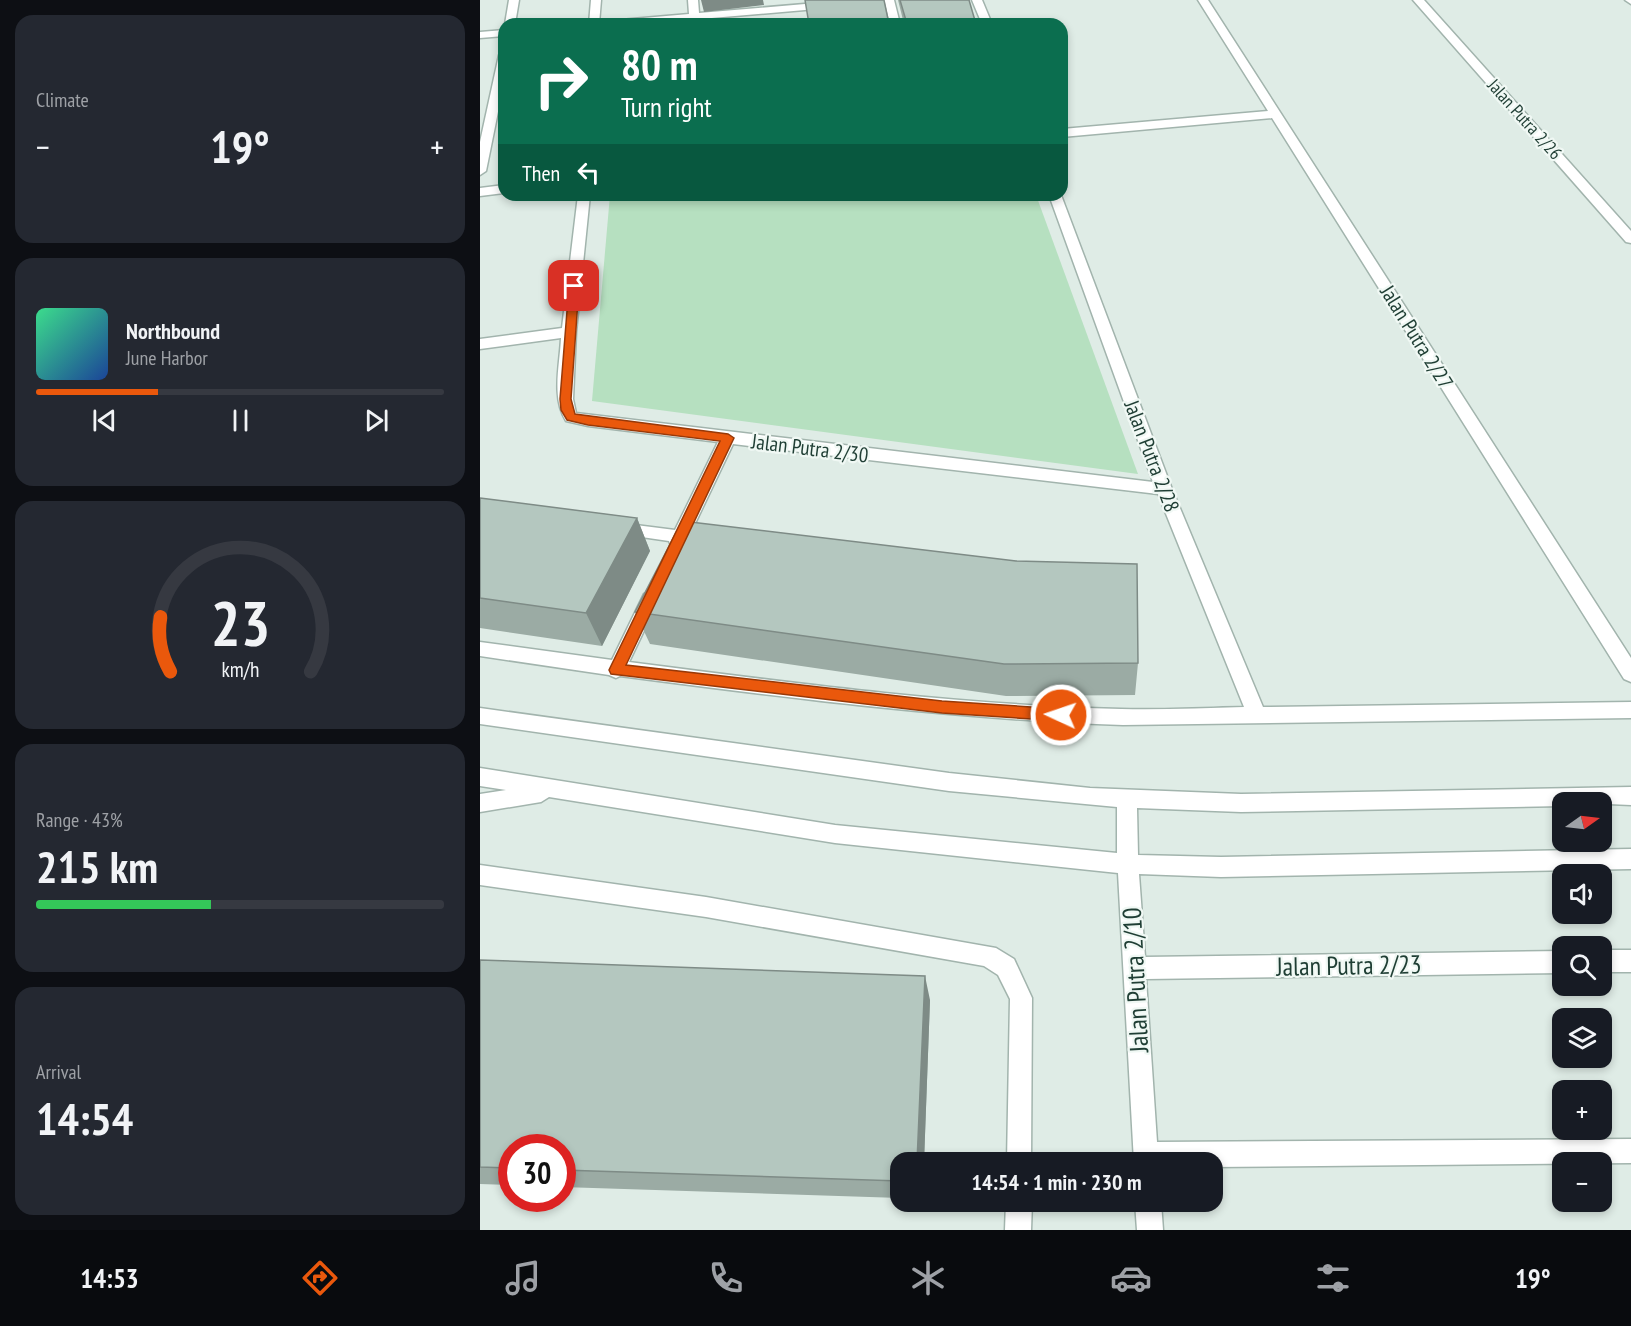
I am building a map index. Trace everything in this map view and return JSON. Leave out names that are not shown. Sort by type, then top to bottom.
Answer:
[{"type":"street","points":[[511,18],[514,0]]},
{"type":"street","points":[[594,18],[596,0]]},
{"type":"street","points":[[693,0],[694,18]]},
{"type":"street","points":[[852,3],[888,0],[893,18]]},
{"type":"street","points":[[977,0],[984,18]]},
{"type":"street","name":"Jalan Putra 2/27","points":[[1203,0],[1631,674]]},
{"type":"street","name":"Jalan Putra 2/26","points":[[1418,0],[1631,238]]},
{"type":"street","points":[[705,18],[782,4],[840,4]]},
{"type":"street","points":[[480,35],[498,34]]},
{"type":"street","points":[[480,171],[498,84]]},
{"type":"street","points":[[1068,132],[1275,114]]},
{"type":"street","points":[[480,192],[498,190]]},
{"type":"street","name":"Jalan Putra 2/30","points":[[583,201],[569,332],[565,399],[571,417],[588,422],[1164,489]]},
{"type":"street","name":"Jalan Putra 2/28","points":[[1057,201],[1164,489],[1256,714]]},
{"type":"street","points":[[480,344],[569,332]]},
{"type":"street","points":[[670,557],[728,438]]},
{"type":"street","points":[[602,527],[715,541]]},
{"type":"street","points":[[616,670],[655,588]]},
{"type":"street","points":[[480,650],[616,670],[942,707],[1041,715],[1123,717],[1631,710]]},
{"type":"street","points":[[480,716],[949,782],[1127,798],[1241,803],[1631,796]]},
{"type":"street","points":[[480,777],[835,834],[1128,864],[1221,867],[1631,859]]},
{"type":"street","points":[[480,803],[555,790]]},
{"type":"street","name":"Jalan Putra 2/10","points":[[1127,798],[1128,864],[1145,1152]]},
{"type":"street","points":[[480,875],[706,907],[988,956],[1006,967],[1021,998],[1019,1152]]},
{"type":"street","points":[[1612,961],[1631,961]]},
{"type":"street","name":"Jalan Putra 2/23","points":[[1134,968],[1552,962]]},
{"type":"street","points":[[1223,1158],[1631,1151]]},
{"type":"street","points":[[1018,1230],[1019,1212]]},
{"type":"street","points":[[1149,1212],[1150,1230]]},
{"type":"green space","points":[[609,201],[1038,201],[1138,474],[592,401]]},
{"type":"building","points":[[805,0],[884,0],[888,18],[808,18]]},
{"type":"building","points":[[900,0],[969,0],[974,18],[905,18]]},
{"type":"building","points":[[480,498],[637,518],[586,613],[480,598]]},
{"type":"building","points":[[682,521],[1016,561],[1137,564],[1138,663],[1004,664],[635,612]]},
{"type":"building","points":[[480,960],[925,976],[917,1152],[890,1152],[890,1181],[576,1170],[576,1134],[498,1134],[498,1168],[480,1167]]},
{"type":"route","points":[[574,286],[565,399],[571,417],[588,422],[728,438],[616,670],[942,707],[1061,715]]}]
